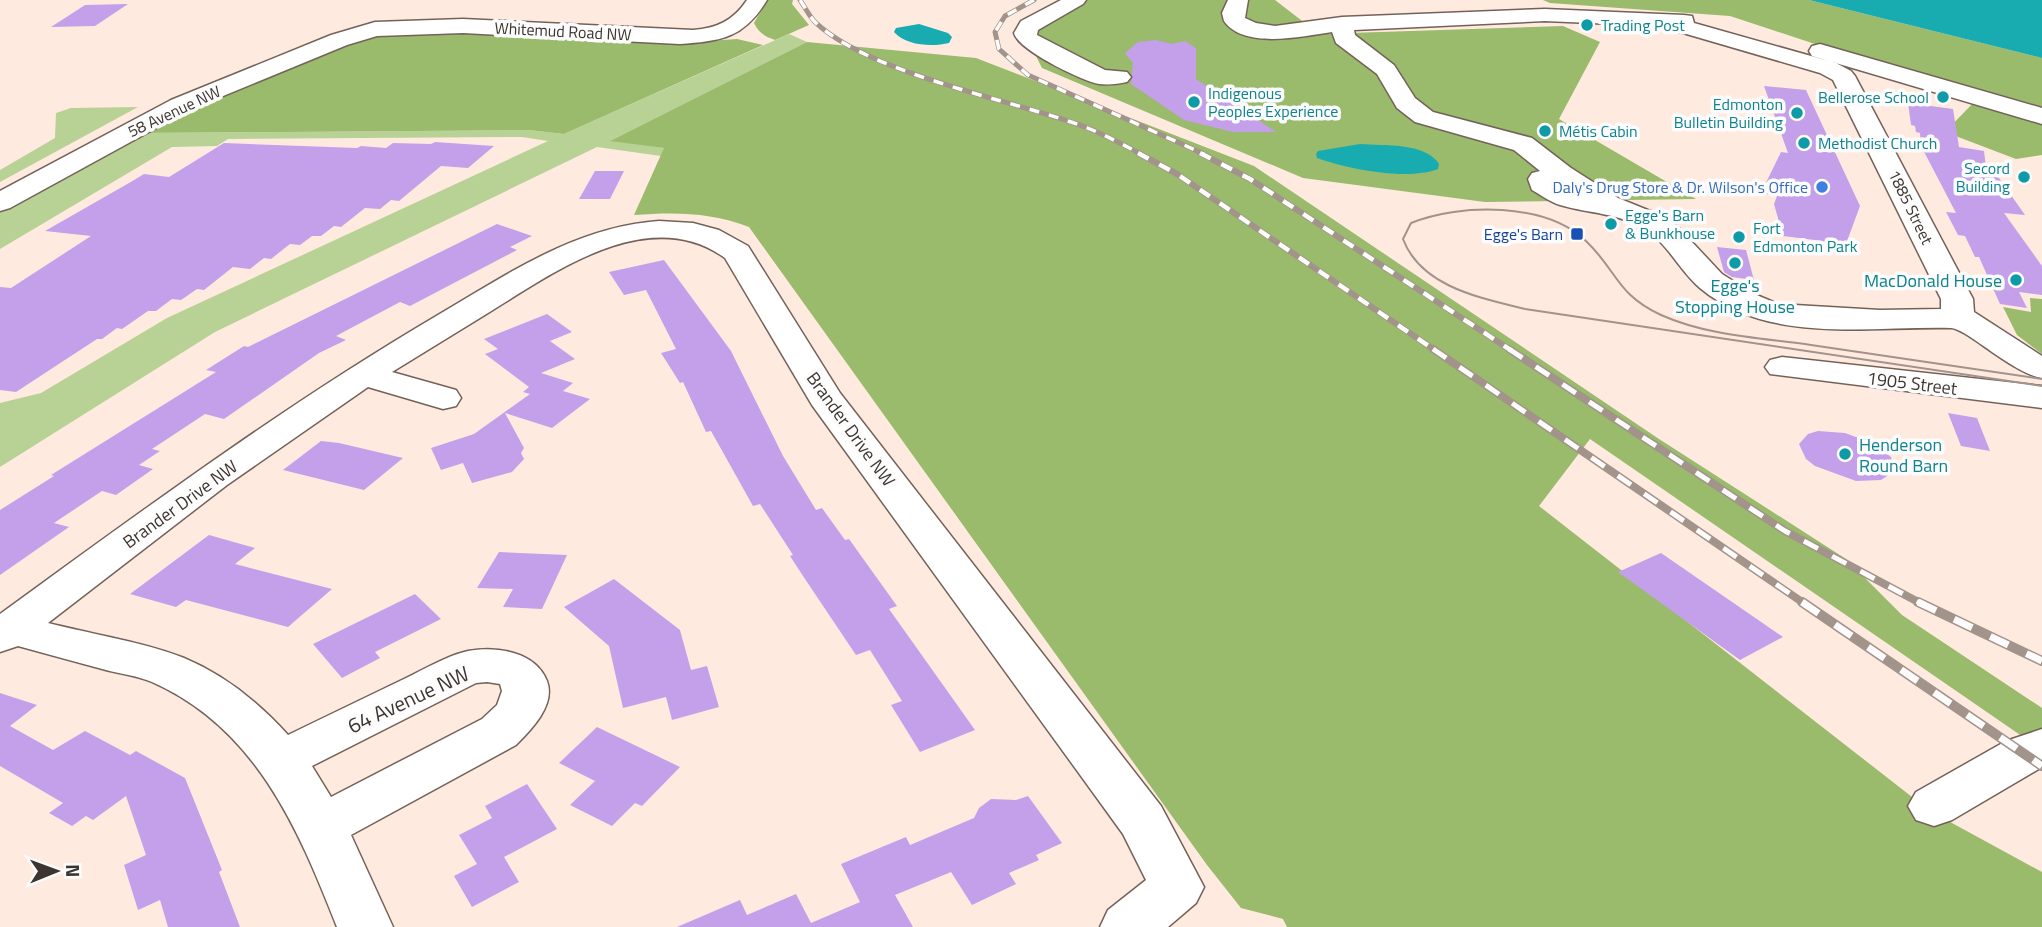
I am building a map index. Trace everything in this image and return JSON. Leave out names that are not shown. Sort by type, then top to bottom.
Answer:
[{"type":"street","name":"Whitemud Road NW","points":[[355,34],[397,27],[463,26],[680,37],[706,35],[738,26],[747,18],[757,0]]},
{"type":"street","points":[[1076,0],[1026,30],[1026,38],[1038,47],[1101,77],[1119,77]]},
{"type":"street","points":[[1238,0],[1234,18],[1242,26],[1256,30],[1297,33],[1320,26],[1342,24],[1649,10],[1724,22],[2042,116]]},
{"type":"street","name":"1885 Street","points":[[1649,10],[1828,68],[1843,76],[1957,299],[1958,316]]},
{"type":"street","points":[[1342,24],[1344,38],[1386,70],[1406,103],[1424,117],[1513,140],[1534,150],[1561,174],[1608,204],[1655,223],[1667,232],[1711,281],[1741,300],[1772,313],[1880,320],[1945,319],[1958,316]]},
{"type":"street","name":"58 Avenue NW","points":[[0,202],[180,105],[355,34]]},
{"type":"street","name":"Brander Drive NW","points":[[5,632],[285,426],[363,375],[498,294],[595,242],[642,232],[675,230],[706,235],[729,245],[737,252],[825,397],[1143,821],[1177,887],[1128,927]]},
{"type":"street","name":"1905 Street","points":[[1958,316],[2041,376]]},
{"type":"street","name":"1905 Street","points":[[1782,367],[2041,376]]},
{"type":"street","points":[[363,375],[443,398]]},
{"type":"street","points":[[5,632],[169,671],[230,709],[258,733],[304,791],[323,826],[365,927]]},
{"type":"street","name":"64 Avenue NW","points":[[281,760],[467,668],[494,665],[507,667],[518,671],[526,683],[527,692],[520,712],[499,732],[323,826]]},
{"type":"street","points":[[1934,806],[2024,754],[2042,748]]},
{"type":"green space","points":[[767,0],[793,0],[792,4],[809,25],[775,40],[765,36],[754,23]]},
{"type":"green space","points":[[1068,0],[1275,0],[1319,34],[1563,26],[1600,42],[1559,119],[1696,199],[1485,202],[1303,178],[1042,68],[1032,48],[1032,32]]},
{"type":"green space","points":[[1543,0],[1809,0],[2042,58],[2042,155],[2016,159],[1945,132],[1978,98],[1730,16],[1550,3]]},
{"type":"green space","points":[[414,30],[694,42],[737,39],[763,45],[564,134],[529,130],[141,133],[186,107],[372,34]]},
{"type":"green space","points":[[789,34],[807,42],[612,140],[664,148],[661,156],[597,147],[215,332],[0,467],[0,403],[41,393],[167,318],[548,141],[522,137],[228,139],[217,146],[172,147],[0,249],[0,212],[141,133],[529,130],[564,134]]},
{"type":"green space","points":[[807,42],[976,58],[1254,166],[1659,439],[1846,559],[1902,615],[2042,708],[2042,750],[1590,439],[1539,506],[1930,811],[2042,872],[2042,927],[1287,927],[1283,919],[1241,908],[1207,865],[749,227],[721,218],[692,214],[634,215],[664,148],[610,141]]},
{"type":"green space","points":[[138,107],[0,182],[0,170],[55,138],[56,113],[71,108]]},
{"type":"green space","points":[[2030,298],[2042,299],[2042,354],[2017,335],[2003,307],[2031,312]]},
{"type":"water","points":[[1809,0],[2042,0],[2042,58]]},
{"type":"water","points":[[919,24],[948,33],[952,37],[949,43],[920,44],[905,40],[894,32],[896,28]]},
{"type":"water","points":[[1360,144],[1391,145],[1424,152],[1439,164],[1438,169],[1394,174],[1345,166],[1317,158],[1318,151]]},
{"type":"building","points":[[128,4],[95,26],[51,27],[85,5]]},
{"type":"building","name":"Indigenous Peoples Experience","points":[[1156,40],[1172,44],[1185,41],[1196,48],[1196,79],[1276,132],[1233,132],[1184,120],[1131,84],[1133,63],[1125,53],[1138,42]]},
{"type":"building","points":[[1764,86],[1806,90],[1860,206],[1846,244],[1783,236],[1774,204],[1777,196],[1761,193],[1781,152],[1788,153]]},
{"type":"building","points":[[1908,103],[1953,109],[1959,147],[1984,151],[1986,167],[1992,168],[2025,215],[2004,213],[2042,266],[2042,295],[2019,292],[2027,308],[2000,304],[1979,257],[1975,257],[1965,236],[1958,235],[1946,212],[1956,213],[1921,146],[1920,133],[1911,125]]},
{"type":"building","points":[[435,142],[494,146],[468,168],[441,166],[399,201],[391,200],[380,209],[365,208],[341,227],[334,226],[321,236],[312,236],[300,245],[290,244],[271,259],[264,258],[250,269],[233,267],[204,290],[197,289],[181,300],[172,299],[156,311],[148,311],[122,329],[117,328],[102,339],[97,339],[16,392],[0,390],[0,287],[11,288],[91,236],[45,231],[144,174],[169,177],[224,143],[386,148],[393,143]]},
{"type":"building","points":[[595,171],[624,171],[610,199],[579,199]]},
{"type":"building","points":[[497,224],[532,236],[510,247],[517,250],[410,306],[400,302],[336,336],[346,340],[319,353],[224,419],[205,414],[152,449],[160,451],[139,465],[153,469],[116,495],[102,491],[54,523],[69,527],[0,575],[0,510],[216,372],[206,370],[244,346],[248,347]]},
{"type":"building","name":"Egge's Stopping House","points":[[1717,247],[1746,250],[1754,280],[1732,277],[1724,272]]},
{"type":"building","points":[[664,260],[731,351],[783,456],[816,510],[822,508],[845,540],[849,539],[897,606],[889,609],[975,730],[920,752],[891,705],[902,701],[870,650],[856,655],[790,556],[793,555],[760,504],[753,506],[711,431],[706,432],[683,382],[680,383],[661,353],[676,349],[646,290],[624,295],[609,272]]},
{"type":"building","points":[[547,314],[572,332],[550,341],[575,359],[541,373],[573,383],[563,391],[590,399],[552,428],[505,413],[524,448],[521,453],[524,459],[512,472],[472,483],[463,463],[441,470],[431,448],[474,434],[530,394],[523,392],[529,387],[485,354],[498,349],[484,339]]},
{"type":"building","points":[[1948,413],[1977,418],[1990,451],[1961,446]]},
{"type":"building","name":"Henderson Round Barn","points":[[1818,431],[1845,433],[1872,443],[1891,457],[1895,471],[1881,480],[1856,481],[1815,466],[1806,459],[1799,444],[1808,434]]},
{"type":"building","points":[[321,441],[403,458],[364,490],[283,470]]},
{"type":"building","points":[[209,535],[255,548],[235,564],[332,589],[288,627],[186,600],[176,607],[130,594]]},
{"type":"building","points":[[499,552],[567,555],[542,609],[503,607],[513,589],[477,588]]},
{"type":"building","points":[[1661,553],[1783,637],[1740,660],[1618,572]]},
{"type":"building","points":[[614,579],[680,630],[691,670],[707,666],[719,707],[672,720],[666,697],[623,708],[609,646],[564,607]]},
{"type":"building","points":[[415,594],[441,619],[375,652],[380,658],[342,678],[313,644]]},
{"type":"building","points":[[0,693],[37,705],[10,726],[53,750],[85,731],[130,755],[136,751],[185,778],[222,870],[219,872],[240,927],[168,927],[160,900],[138,910],[124,865],[146,855],[126,796],[93,820],[86,816],[72,826],[49,813],[63,803],[0,766]]},
{"type":"building","points":[[597,727],[680,767],[642,806],[635,803],[612,826],[570,805],[595,781],[559,763]]},
{"type":"building","points":[[527,784],[557,829],[504,857],[519,882],[472,907],[454,876],[477,864],[459,835],[492,818],[485,806]]},
{"type":"building","points":[[1028,796],[1062,843],[1036,855],[1039,860],[1009,873],[1016,884],[972,905],[951,872],[895,895],[913,927],[677,927],[740,900],[747,915],[796,894],[811,923],[860,902],[841,864],[906,837],[910,845],[974,818],[979,808],[991,799],[1016,800]]},
{"type":"tram line","points":[[2042,379],[1697,328],[1646,307],[1626,291],[1587,242],[1550,219],[1527,213],[1478,210],[1431,216],[1411,223],[1403,239],[1423,269],[1438,279],[1472,295],[1525,309],[2042,386]]},
{"type":"railway","points":[[800,0],[815,22],[866,55],[935,81],[1078,124],[1141,154]]},
{"type":"railway","points":[[1034,0],[1005,16],[995,32],[999,49],[1028,75],[1204,154]]},
{"type":"railway","points":[[1138,153],[1177,174],[1436,351]]},
{"type":"railway","points":[[1200,153],[1250,179],[1512,351]]},
{"type":"railway","points":[[1433,349],[1805,604]]},
{"type":"railway","points":[[1509,349],[1785,531],[1920,603]]},
{"type":"railway","points":[[1802,602],[2042,766]]},
{"type":"railway","points":[[1920,603],[2042,661]]},
{"type":"place","name":"Trading Post","points":[[1587,25]]},
{"type":"place","name":"Bellerose School","points":[[1943,97]]},
{"type":"place","name":"Indigenous Peoples Experience","points":[[1194,102]]},
{"type":"place","name":"Edmonton Bulletin Building","points":[[1797,113]]},
{"type":"place","name":"Métis Cabin","points":[[1545,131]]},
{"type":"place","name":"Methodist Church","points":[[1804,143]]},
{"type":"place","name":"Secord Building","points":[[2024,177]]},
{"type":"place","name":"Daly's Drug Store & Dr. Wilson's Office","points":[[1822,187]]},
{"type":"place","name":"Egge's Barn & Bunkhouse","points":[[1611,224]]},
{"type":"place","name":"Egge's Barn","points":[[1577,234]]},
{"type":"place","name":"Fort Edmonton Park","points":[[1739,237]]},
{"type":"place","name":"Egge's Stopping House","points":[[1735,263]]},
{"type":"place","name":"MacDonald House","points":[[2016,280]]},
{"type":"place","name":"Henderson Round Barn","points":[[1845,454]]}]
